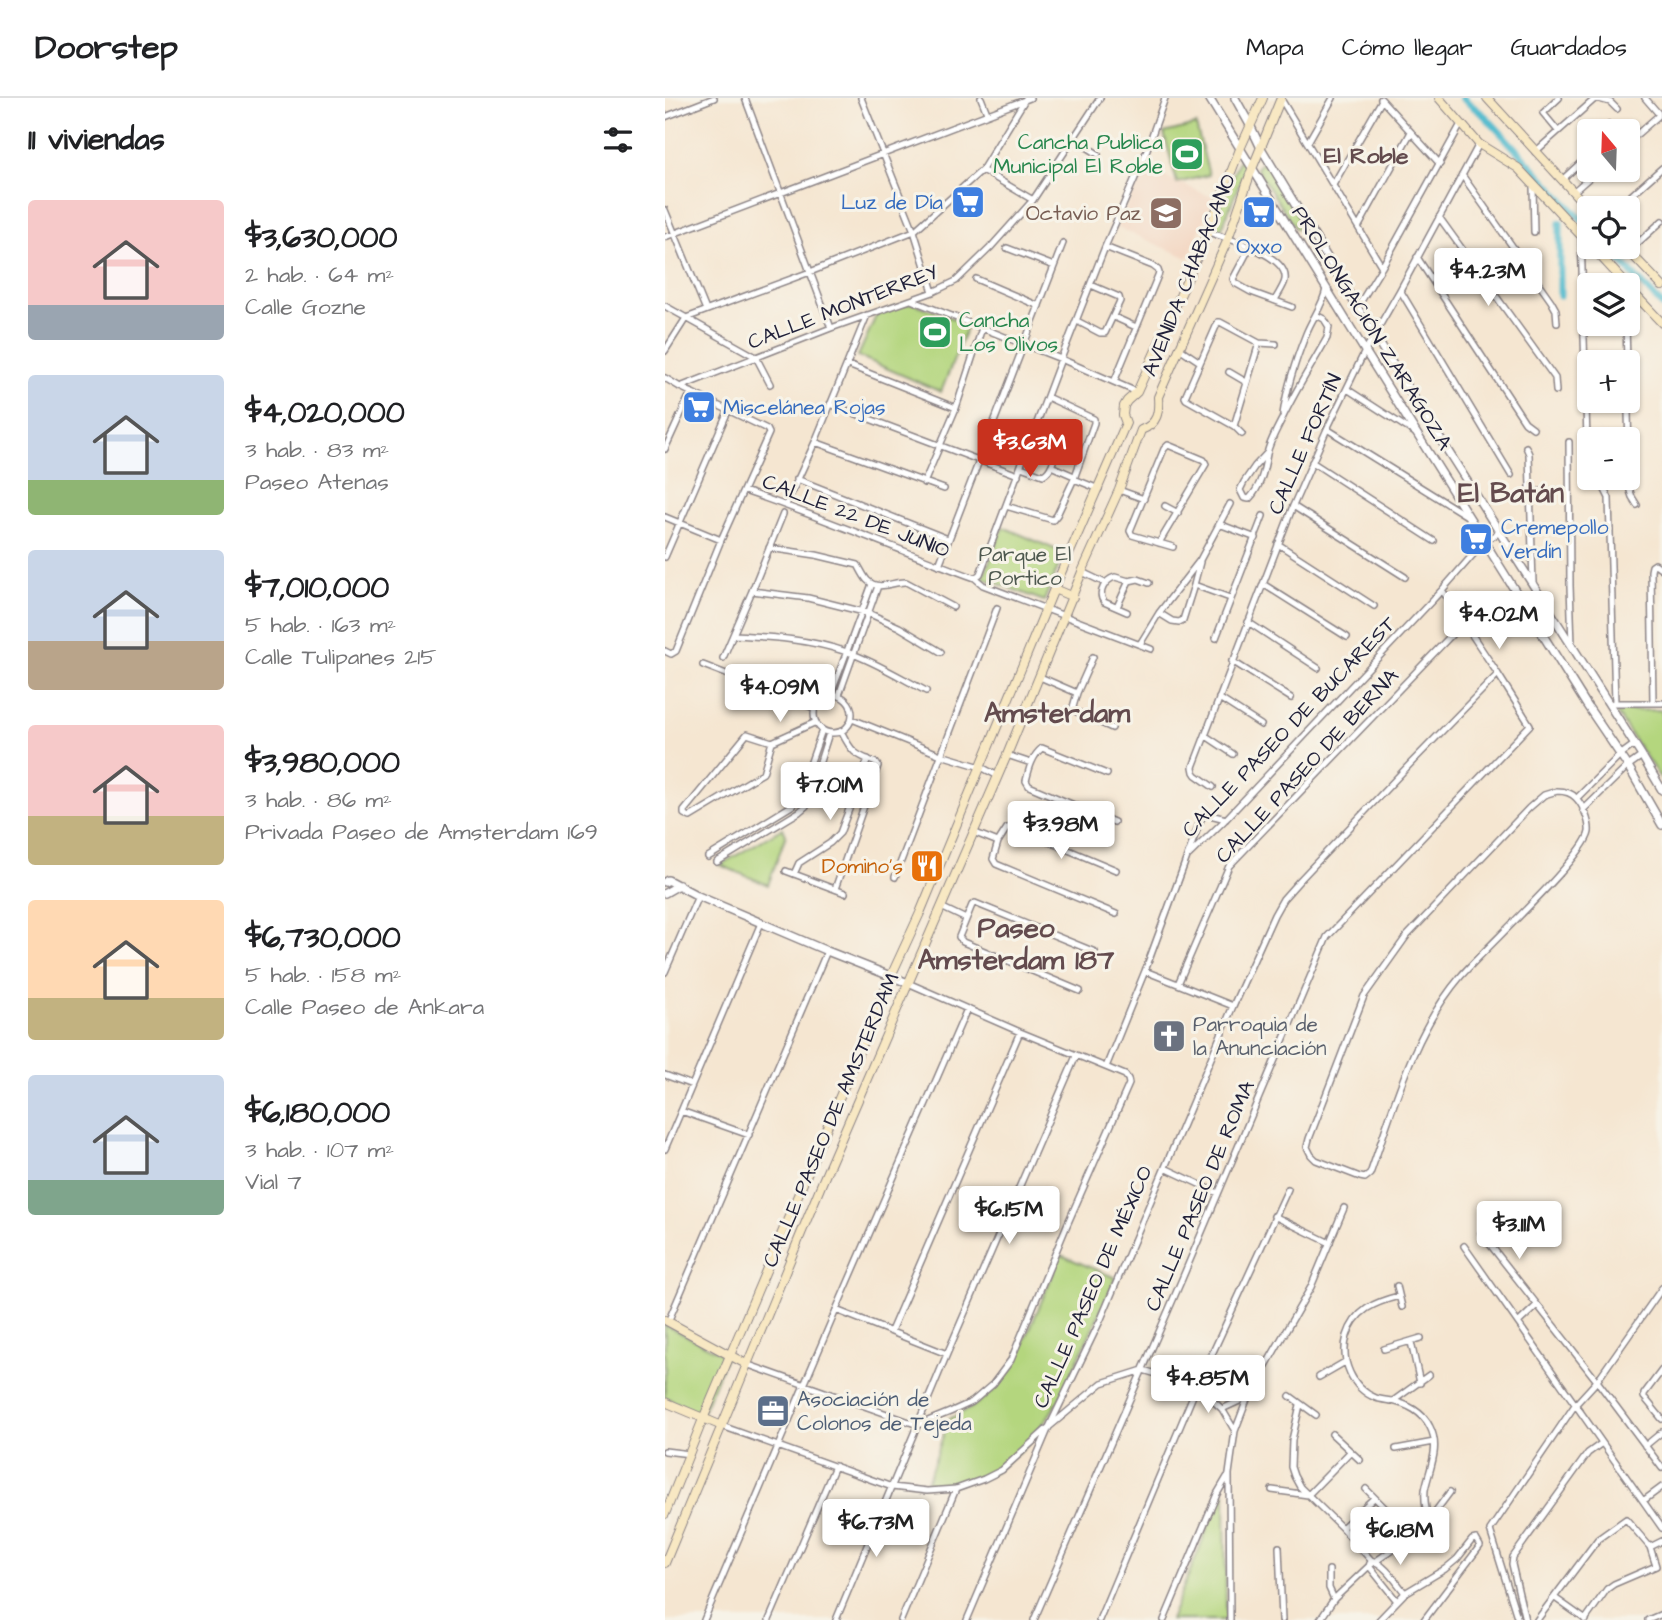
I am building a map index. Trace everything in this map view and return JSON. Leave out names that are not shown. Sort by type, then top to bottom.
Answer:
[{"type":"main road","name":"AVENIDA CHABACANO","points":[[1046,610],[1126,424],[1124,406],[1137,392],[1208,232],[1263,98]]},
{"type":"main road","name":"AVENIDA CHABACANO","points":[[1065,616],[1119,491],[1141,430],[1148,428],[1156,418],[1159,409],[1158,397],[1228,239],[1252,169],[1281,98]]},
{"type":"main road","points":[[1439,98],[1479,144],[1518,168],[1577,231]]},
{"type":"main road","points":[[1487,98],[1577,196]]},
{"type":"main road","points":[[1603,259],[1615,273]]},
{"type":"main road","points":[[1637,259],[1660,281]]},
{"type":"main road","points":[[1640,300],[1662,323]]},
{"type":"main road","points":[[1650,310],[1662,312]]},
{"type":"main road","points":[[1126,424],[1141,430]]},
{"type":"main road","points":[[1054,589],[1073,597]]},
{"type":"main road","name":"CALLE PASEO DE AMSTERDAM","points":[[665,1513],[1046,610]]},
{"type":"main road","name":"CALLE PASEO DE AMSTERDAM","points":[[665,1563],[746,1364],[1065,616]]},
{"type":"main road","points":[[667,1321],[746,1364]]},
{"type":"main road","name":"CALLE PASEO DE MÉXICO","points":[[665,1402],[722,1426]]},
{"type":"street","points":[[665,117],[714,98]]},
{"type":"street","points":[[745,98],[831,328]]},
{"type":"street","points":[[861,98],[914,230],[933,292]]},
{"type":"street","points":[[981,98],[987,113]]},
{"type":"street","name":"CALLE MONTERREY","points":[[680,387],[756,356],[933,292],[959,279],[1033,200],[1100,98]]},
{"type":"street","points":[[975,578],[980,575],[1061,359],[1145,155],[1165,98]]},
{"type":"street","name":"PROLONGACIÓN ZARAGOZA","points":[[1209,98],[1470,520],[1628,766],[1662,825]]},
{"type":"street","name":"PROLONGACIÓN ZARAGOZA","points":[[1235,98],[1261,148],[1357,309],[1611,703],[1662,790]]},
{"type":"street","points":[[1281,98],[1382,267]]},
{"type":"street","points":[[1308,142],[1333,98]]},
{"type":"street","points":[[1558,131],[1543,114],[1559,98]]},
{"type":"street","points":[[1535,152],[1595,98],[1610,102],[1617,108]]},
{"type":"street","points":[[1640,132],[1658,116],[1645,98]]},
{"type":"street","points":[[665,237],[1027,99]]},
{"type":"street","points":[[665,351],[685,318],[914,230],[982,170],[1027,99]]},
{"type":"street","points":[[1333,185],[1381,99],[1440,164]]},
{"type":"street","points":[[1357,309],[1461,124]]},
{"type":"street","points":[[1359,226],[1411,132]]},
{"type":"street","points":[[1074,139],[1098,154]]},
{"type":"street","name":"CALLE FORTÍN","points":[[1213,788],[1194,772],[1193,767],[1293,506],[1364,351],[1479,144]]},
{"type":"street","points":[[1562,180],[1577,167]]},
{"type":"street","points":[[1630,196],[1662,168]]},
{"type":"street","points":[[982,170],[1033,200]]},
{"type":"street","points":[[1462,175],[1552,301],[1557,323]]},
{"type":"street","points":[[1573,192],[1584,182]]},
{"type":"street","points":[[1533,186],[1534,232]]},
{"type":"street","points":[[665,210],[706,310]]},
{"type":"street","points":[[1439,217],[1555,378],[1556,391]]},
{"type":"street","points":[[1640,239],[1662,221]]},
{"type":"street","points":[[1208,232],[1275,259],[1284,270],[1285,280],[1275,300]]},
{"type":"street","points":[[939,565],[1063,243]]},
{"type":"street","points":[[1105,247],[1153,266],[1159,275],[1114,382]]},
{"type":"street","points":[[1249,247],[1233,279],[1235,283],[1292,307]]},
{"type":"street","points":[[1007,248],[1054,266]]},
{"type":"street","points":[[1417,257],[1525,422],[1533,428]]},
{"type":"street","points":[[1582,259],[1587,427]]},
{"type":"street","points":[[976,279],[1039,306]]},
{"type":"street","points":[[1077,321],[1105,333],[1114,317],[1119,297],[1091,285]]},
{"type":"street","points":[[1283,417],[1285,398],[1297,359],[1326,289]]},
{"type":"street","points":[[1399,290],[1511,475]]},
{"type":"street","points":[[911,300],[1137,392]]},
{"type":"street","points":[[665,306],[756,356],[770,384]]},
{"type":"street","points":[[786,505],[868,314]]},
{"type":"street","points":[[1267,453],[1267,462],[1254,494],[1249,499],[1244,498],[1240,490],[1244,482],[1267,453],[1283,417],[1327,338],[1329,327],[1324,319],[1316,315]]},
{"type":"street","points":[[1114,317],[1136,327]]},
{"type":"street","points":[[1242,434],[1234,426],[1185,397],[1218,322],[1259,343],[1276,344]]},
{"type":"street","points":[[924,483],[956,408],[982,328]]},
{"type":"street","points":[[1234,426],[1259,343]]},
{"type":"street","points":[[1179,348],[1200,362]]},
{"type":"street","points":[[848,365],[956,408]]},
{"type":"street","points":[[1229,372],[1246,382]]},
{"type":"street","points":[[665,377],[769,431],[676,651],[673,654],[665,651]]},
{"type":"street","points":[[1347,389],[1417,434]]},
{"type":"street","points":[[665,449],[691,392]]},
{"type":"street","points":[[1006,506],[1053,520],[1074,477],[1094,419],[1047,397]]},
{"type":"street","points":[[830,404],[1018,475]]},
{"type":"street","points":[[665,556],[728,411]]},
{"type":"street","points":[[1628,413],[1630,491],[1637,505]]},
{"type":"street","points":[[1327,429],[1470,520],[1488,512]]},
{"type":"street","points":[[1021,467],[1039,474],[1046,473],[1051,466],[1055,454],[1053,448],[1032,438]]},
{"type":"street","points":[[815,442],[944,489]]},
{"type":"street","points":[[1569,442],[1572,645]]},
{"type":"street","points":[[1159,543],[1206,464],[1170,446],[1166,446],[1130,529],[1132,535],[1159,543],[1173,547]]},
{"type":"street","points":[[1526,446],[1534,585]]},
{"type":"street","points":[[1436,465],[1450,456]]},
{"type":"street","points":[[1312,462],[1434,541]]},
{"type":"street","points":[[1051,466],[1099,489]]},
{"type":"street","points":[[797,480],[949,539]]},
{"type":"street","points":[[1529,492],[1569,490]]},
{"type":"street","points":[[1605,490],[1609,498],[1611,703],[1662,703]]},
{"type":"street","name":"CALLE 22 DE JUNIO","points":[[744,491],[975,578],[983,585],[1151,649]]},
{"type":"street","points":[[1119,491],[1144,499]]},
{"type":"street","points":[[1140,644],[1159,613],[1200,560],[1230,504]]},
{"type":"street","points":[[1165,506],[1178,513]]},
{"type":"street","points":[[1293,506],[1405,577]]},
{"type":"street","points":[[723,658],[783,514]]},
{"type":"street","points":[[1216,638],[1263,516]]},
{"type":"street","points":[[665,517],[721,540]]},
{"type":"street","points":[[1219,524],[1256,538]]},
{"type":"street","name":"CALLE PASEO DE BUCAREST","points":[[1189,855],[1442,590],[1485,541],[1500,532]]},
{"type":"street","points":[[1278,544],[1374,606]]},
{"type":"street","points":[[769,548],[858,565],[867,580],[875,585],[906,582],[953,607]]},
{"type":"street","points":[[1159,613],[1172,621],[1183,620],[1200,560]]},
{"type":"street","points":[[1653,703],[1651,571],[1655,564],[1662,569]]},
{"type":"street","points":[[1082,572],[1108,581],[1121,578],[1149,583]]},
{"type":"street","points":[[1108,581],[1101,593],[1101,599],[1127,612]]},
{"type":"street","points":[[1117,607],[1129,581]]},
{"type":"street","points":[[1263,584],[1347,637]]},
{"type":"street","points":[[839,695],[875,585]]},
{"type":"street","points":[[1194,585],[1230,598]]},
{"type":"street","points":[[1442,590],[1499,674]]},
{"type":"street","points":[[752,591],[808,598],[865,612],[899,627],[941,652]]},
{"type":"street","points":[[895,877],[997,608]]},
{"type":"street","points":[[1248,622],[1318,668]]},
{"type":"street","name":"CALLE PASEO DE BERNA","points":[[1178,984],[1229,866],[1463,623]]},
{"type":"street","points":[[733,635],[788,638],[851,653],[926,691]]},
{"type":"street","points":[[831,694],[851,653]]},
{"type":"street","points":[[1093,657],[1073,707],[1075,711],[1112,728]]},
{"type":"street","points":[[1233,661],[1291,698]]},
{"type":"street","points":[[703,665],[814,708]]},
{"type":"street","name":"CALLE PASEO DE ROMA","points":[[1034,1620],[1327,937],[1530,724],[1499,674]]},
{"type":"street","name":"CALLE PASEO DE MÉXICO","points":[[722,1426],[892,1487],[927,1491],[955,1489],[1002,1470],[1049,1427],[1101,1319],[1233,1006],[1283,899],[1499,674]]},
{"type":"street","points":[[1040,677],[1077,693]]},
{"type":"street","points":[[831,694],[839,695],[849,703],[852,719],[841,731],[829,733],[822,730],[816,722],[814,708],[822,698],[831,694]]},
{"type":"street","points":[[1219,698],[1261,725]]},
{"type":"street","points":[[852,719],[941,755],[981,767],[998,776]]},
{"type":"street","points":[[772,742],[763,773],[690,817],[684,814],[744,736],[751,734],[772,742],[816,722]]},
{"type":"street","points":[[1608,738],[1624,729]]},
{"type":"street","points":[[708,857],[793,805],[798,799],[822,730]]},
{"type":"street","points":[[835,889],[878,766],[877,763],[851,751],[841,731]]},
{"type":"street","points":[[717,862],[806,806],[829,733]]},
{"type":"street","points":[[1206,736],[1233,754]]},
{"type":"street","points":[[1577,798],[1607,767],[1635,744]]},
{"type":"street","points":[[1107,774],[1045,748],[1039,750],[1031,763],[1026,781],[1030,786],[1114,822]]},
{"type":"street","points":[[1007,755],[1031,763]]},
{"type":"street","points":[[1583,810],[1643,755]]},
{"type":"street","points":[[794,874],[799,863],[830,843],[840,833],[867,759]]},
{"type":"street","points":[[1607,767],[1616,778]]},
{"type":"street","points":[[1564,791],[1577,798],[1583,810],[1589,832],[1585,841],[1566,866],[1460,976],[1431,1017],[1412,1057],[1370,1174],[1365,1178],[1360,1177],[1316,1160],[1307,1147],[1309,1139],[1364,996],[1406,937],[1537,801],[1549,792],[1564,791]]},
{"type":"street","points":[[1106,1067],[1146,971],[1203,815],[1226,819]]},
{"type":"street","points":[[1116,870],[1014,827],[1007,828],[993,859],[996,864],[1116,914]]},
{"type":"street","points":[[973,832],[999,842]]},
{"type":"street","points":[[786,871],[845,893]]},
{"type":"street","points":[[667,881],[1125,1075],[1129,1084],[1011,1360],[993,1384],[972,1402],[918,1425],[746,1364]]},
{"type":"street","points":[[665,893],[679,885]]},
{"type":"street","points":[[665,972],[698,896]]},
{"type":"street","points":[[1080,991],[963,942],[959,937],[966,919],[972,905],[979,904],[1095,953]]},
{"type":"street","points":[[941,907],[966,919]]},
{"type":"street","points":[[665,1149],[761,923]]},
{"type":"street","points":[[667,1321],[827,951]]},
{"type":"street","points":[[1146,971],[1233,1006]]},
{"type":"street","points":[[704,1620],[967,1009]]},
{"type":"street","points":[[891,1331],[1020,1032]]},
{"type":"street","points":[[836,1620],[1076,1056]]},
{"type":"street","points":[[665,1075],[692,1086]]},
{"type":"street","points":[[681,1111],[748,1135]]},
{"type":"street","points":[[1165,1168],[1219,1193]]},
{"type":"street","points":[[1201,1378],[1288,1189]]},
{"type":"street","points":[[1230,1620],[1229,1474],[1235,1431],[1248,1397],[1311,1287],[1344,1208]]},
{"type":"street","points":[[1274,1216],[1330,1243]]},
{"type":"street","points":[[1481,1233],[1662,1468]]},
{"type":"street","points":[[1464,1246],[1662,1528]]},
{"type":"street","points":[[1397,1286],[1402,1307]]},
{"type":"street","points":[[1517,1620],[1490,1530],[1575,1405],[1597,1381],[1662,1288]]},
{"type":"street","points":[[1399,1296],[1368,1307],[1355,1318],[1345,1345],[1345,1362],[1360,1387],[1370,1395],[1406,1404],[1431,1427],[1435,1454],[1425,1491],[1429,1521]]},
{"type":"street","points":[[1518,1323],[1537,1305]]},
{"type":"street","points":[[836,1310],[947,1354]]},
{"type":"street","points":[[1384,1349],[1421,1338]]},
{"type":"street","points":[[1411,1342],[1420,1383]]},
{"type":"street","points":[[1318,1377],[1345,1362]]},
{"type":"street","points":[[967,1620],[1049,1427],[1102,1383],[1143,1370],[1197,1386],[1222,1409],[1235,1431]]},
{"type":"street","points":[[1660,1374],[1644,1397],[1662,1419]]},
{"type":"street","points":[[1393,1401],[1429,1375]]},
{"type":"street","points":[[1099,1620],[1197,1386]]},
{"type":"street","points":[[1290,1396],[1316,1415]]},
{"type":"street","points":[[1222,1409],[1248,1397]]},
{"type":"street","points":[[1300,1405],[1292,1440],[1291,1467],[1300,1487],[1372,1562],[1405,1592]]},
{"type":"street","points":[[1645,1446],[1662,1432]]},
{"type":"street","points":[[1332,1434],[1360,1461]]},
{"type":"street","points":[[1395,1449],[1434,1442]]},
{"type":"street","points":[[1525,1620],[1513,1558],[1588,1453],[1602,1443]]},
{"type":"street","points":[[665,1451],[689,1454]]},
{"type":"street","points":[[1308,1494],[1350,1452]]},
{"type":"street","points":[[769,1620],[835,1466]]},
{"type":"street","points":[[1164,1620],[1229,1474]]},
{"type":"street","points":[[1643,1501],[1662,1487]]},
{"type":"street","points":[[901,1620],[955,1489]]},
{"type":"street","points":[[1366,1489],[1385,1508]]},
{"type":"street","points":[[1220,1490],[1229,1493]]},
{"type":"street","points":[[1272,1490],[1308,1494]]},
{"type":"street","points":[[1320,1620],[1334,1599],[1372,1562],[1423,1528],[1450,1492]]},
{"type":"street","points":[[1342,1528],[1374,1498]]},
{"type":"street","points":[[1537,1620],[1598,1539],[1622,1521],[1626,1519],[1650,1547],[1656,1566],[1607,1589],[1586,1620],[1555,1598]]},
{"type":"street","points":[[1379,1620],[1405,1592],[1445,1569],[1476,1539],[1480,1546],[1424,1620]]},
{"type":"street","points":[[1650,1547],[1662,1541]]},
{"type":"street","points":[[1279,1547],[1282,1620]]},
{"type":"street","points":[[1372,1562],[1397,1601]]},
{"type":"street","points":[[1445,1569],[1456,1578]]},
{"type":"street","points":[[1329,1570],[1329,1588],[1334,1599]]},
{"type":"street","points":[[1648,1620],[1662,1614]]},
{"type":"shaded area","name":"Octavio Paz","points":[[1145,168],[1214,198],[1188,258],[1117,227]]},
{"type":"green space","name":"Cancha Publica Municipal El Roble","points":[[1196,125],[1209,175],[1177,183],[1164,133]]},
{"type":"green space","points":[[1240,158],[1246,167],[1221,230],[1211,226]]},
{"type":"green space","points":[[1264,160],[1303,225],[1296,229],[1256,168]]},
{"type":"green space","points":[[912,303],[968,324],[941,392],[858,356],[876,316]]},
{"type":"green space","name":"Parque El Portico","points":[[1003,527],[1064,553],[1044,601],[983,578]]},
{"type":"green space","points":[[1662,710],[1662,781],[1615,711]]},
{"type":"green space","points":[[783,828],[786,835],[768,885],[720,865]]},
{"type":"green space","points":[[1061,1255],[1116,1278],[1059,1400],[1023,1448],[995,1471],[948,1486],[926,1485],[949,1419],[971,1408],[993,1391],[1012,1369]]},
{"type":"green space","points":[[665,1325],[726,1356],[701,1416],[665,1397]]},
{"type":"green space","points":[[1225,1493],[1226,1620],[1170,1620],[1221,1496]]},
{"type":"waterway","points":[[1462,98],[1485,116],[1577,215]]},
{"type":"waterway","points":[[1560,223],[1560,296]]},
{"type":"waterway","points":[[1618,259],[1662,305]]},
{"type":"place","name":"Cancha Publica Municipal El Roble","points":[[1187,154]]},
{"type":"place","name":"Luz de Día","points":[[968,202]]},
{"type":"place","name":"Oxxo","points":[[1259,212]]},
{"type":"place","name":"Octavio Paz","points":[[1166,213]]},
{"type":"place","name":"Cancha Los Olivos","points":[[935,332]]},
{"type":"place","name":"Miscelánea Rojas","points":[[699,407]]},
{"type":"place","name":"Cremepollo Verdín","points":[[1476,539]]},
{"type":"place","name":"Domino's","points":[[927,866]]},
{"type":"place","name":"Parroquia de la Anunciación","points":[[1169,1036]]},
{"type":"place","name":"Asociación de Colonos de Tejeda","points":[[773,1411]]},
{"type":"district","name":"El Roble","points":[[1366,156]]},
{"type":"district","name":"El Batán","points":[[1511,493]]},
{"type":"district","name":"Amsterdam","points":[[1057,713]]},
{"type":"district","name":"Paseo Amsterdam 187","points":[[1016,944]]}]
